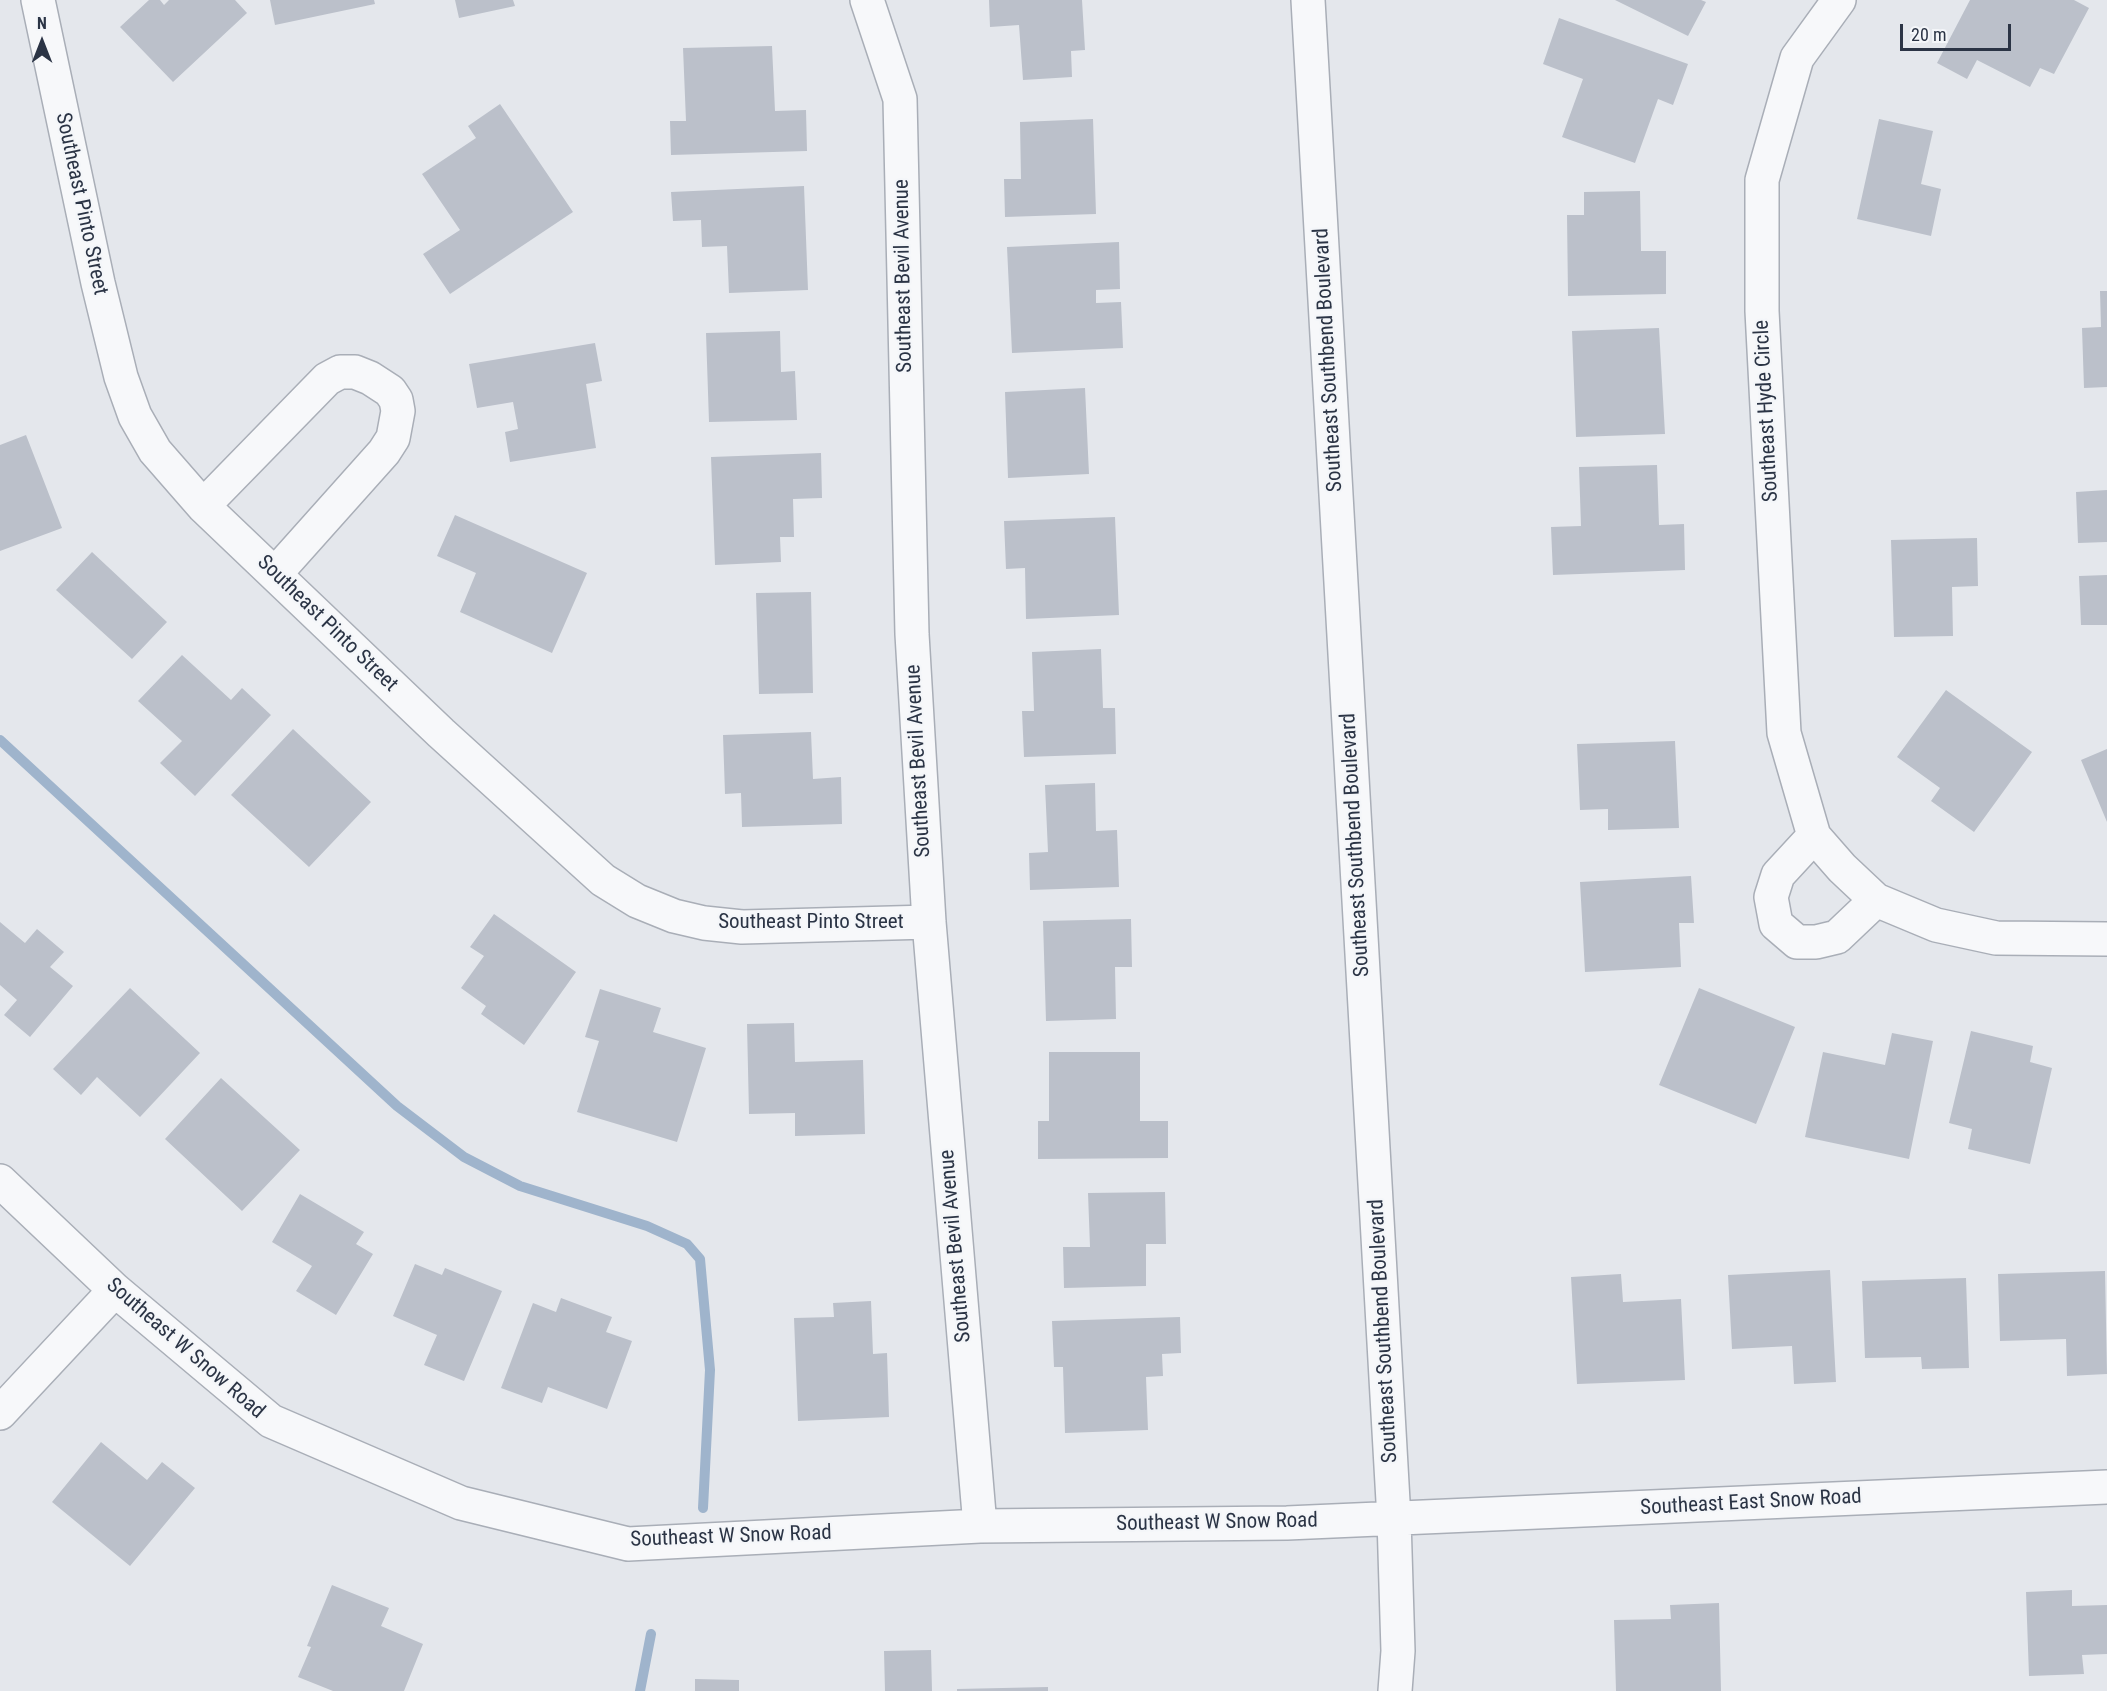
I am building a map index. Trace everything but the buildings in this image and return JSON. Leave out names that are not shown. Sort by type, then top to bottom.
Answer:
[{"type":"street","name":"Southeast Pinto Street","points":[[38,0],[98,283],[121,377],[135,416],[155,451],[203,506],[441,733],[603,880],[637,901],[674,916],[704,923],[742,927],[929,922]]},
{"type":"street","name":"Southeast Bevil Avenue","points":[[867,0],[900,99],[912,634],[929,922],[980,1526]]},
{"type":"street","name":"Southeast Southbend Boulevard","points":[[1308,0],[1394,1518],[1398,1651],[1395,1691]]},
{"type":"street","name":"Southeast Hyde Circle","points":[[1839,0],[1797,58],[1762,180],[1762,311],[1784,734],[1814,836],[1842,868],[1875,900],[1936,925],[1996,938],[2107,939]]},
{"type":"street","points":[[203,506],[327,379],[340,372],[355,372],[370,378],[390,391],[396,400],[398,411],[393,438],[384,452],[275,574]]},
{"type":"street","points":[[1814,836],[1778,875],[1771,897],[1776,924],[1797,942],[1816,942],[1837,937],[1875,900]]},
{"type":"street","name":"Southeast W Snow Road","points":[[0,1181],[116,1290],[271,1421],[461,1503],[628,1544],[980,1526],[1287,1523],[1394,1518]]},
{"type":"street","points":[[0,1413],[116,1290]]},
{"type":"street","name":"Southeast East Snow Road","points":[[1394,1518],[2107,1487]]},
{"type":"waterway","points":[[0,740],[397,1106],[464,1157],[520,1186],[647,1226],[687,1244],[700,1259],[710,1370],[703,1508]]},
{"type":"waterway","points":[[640,1691],[651,1634]]}]
